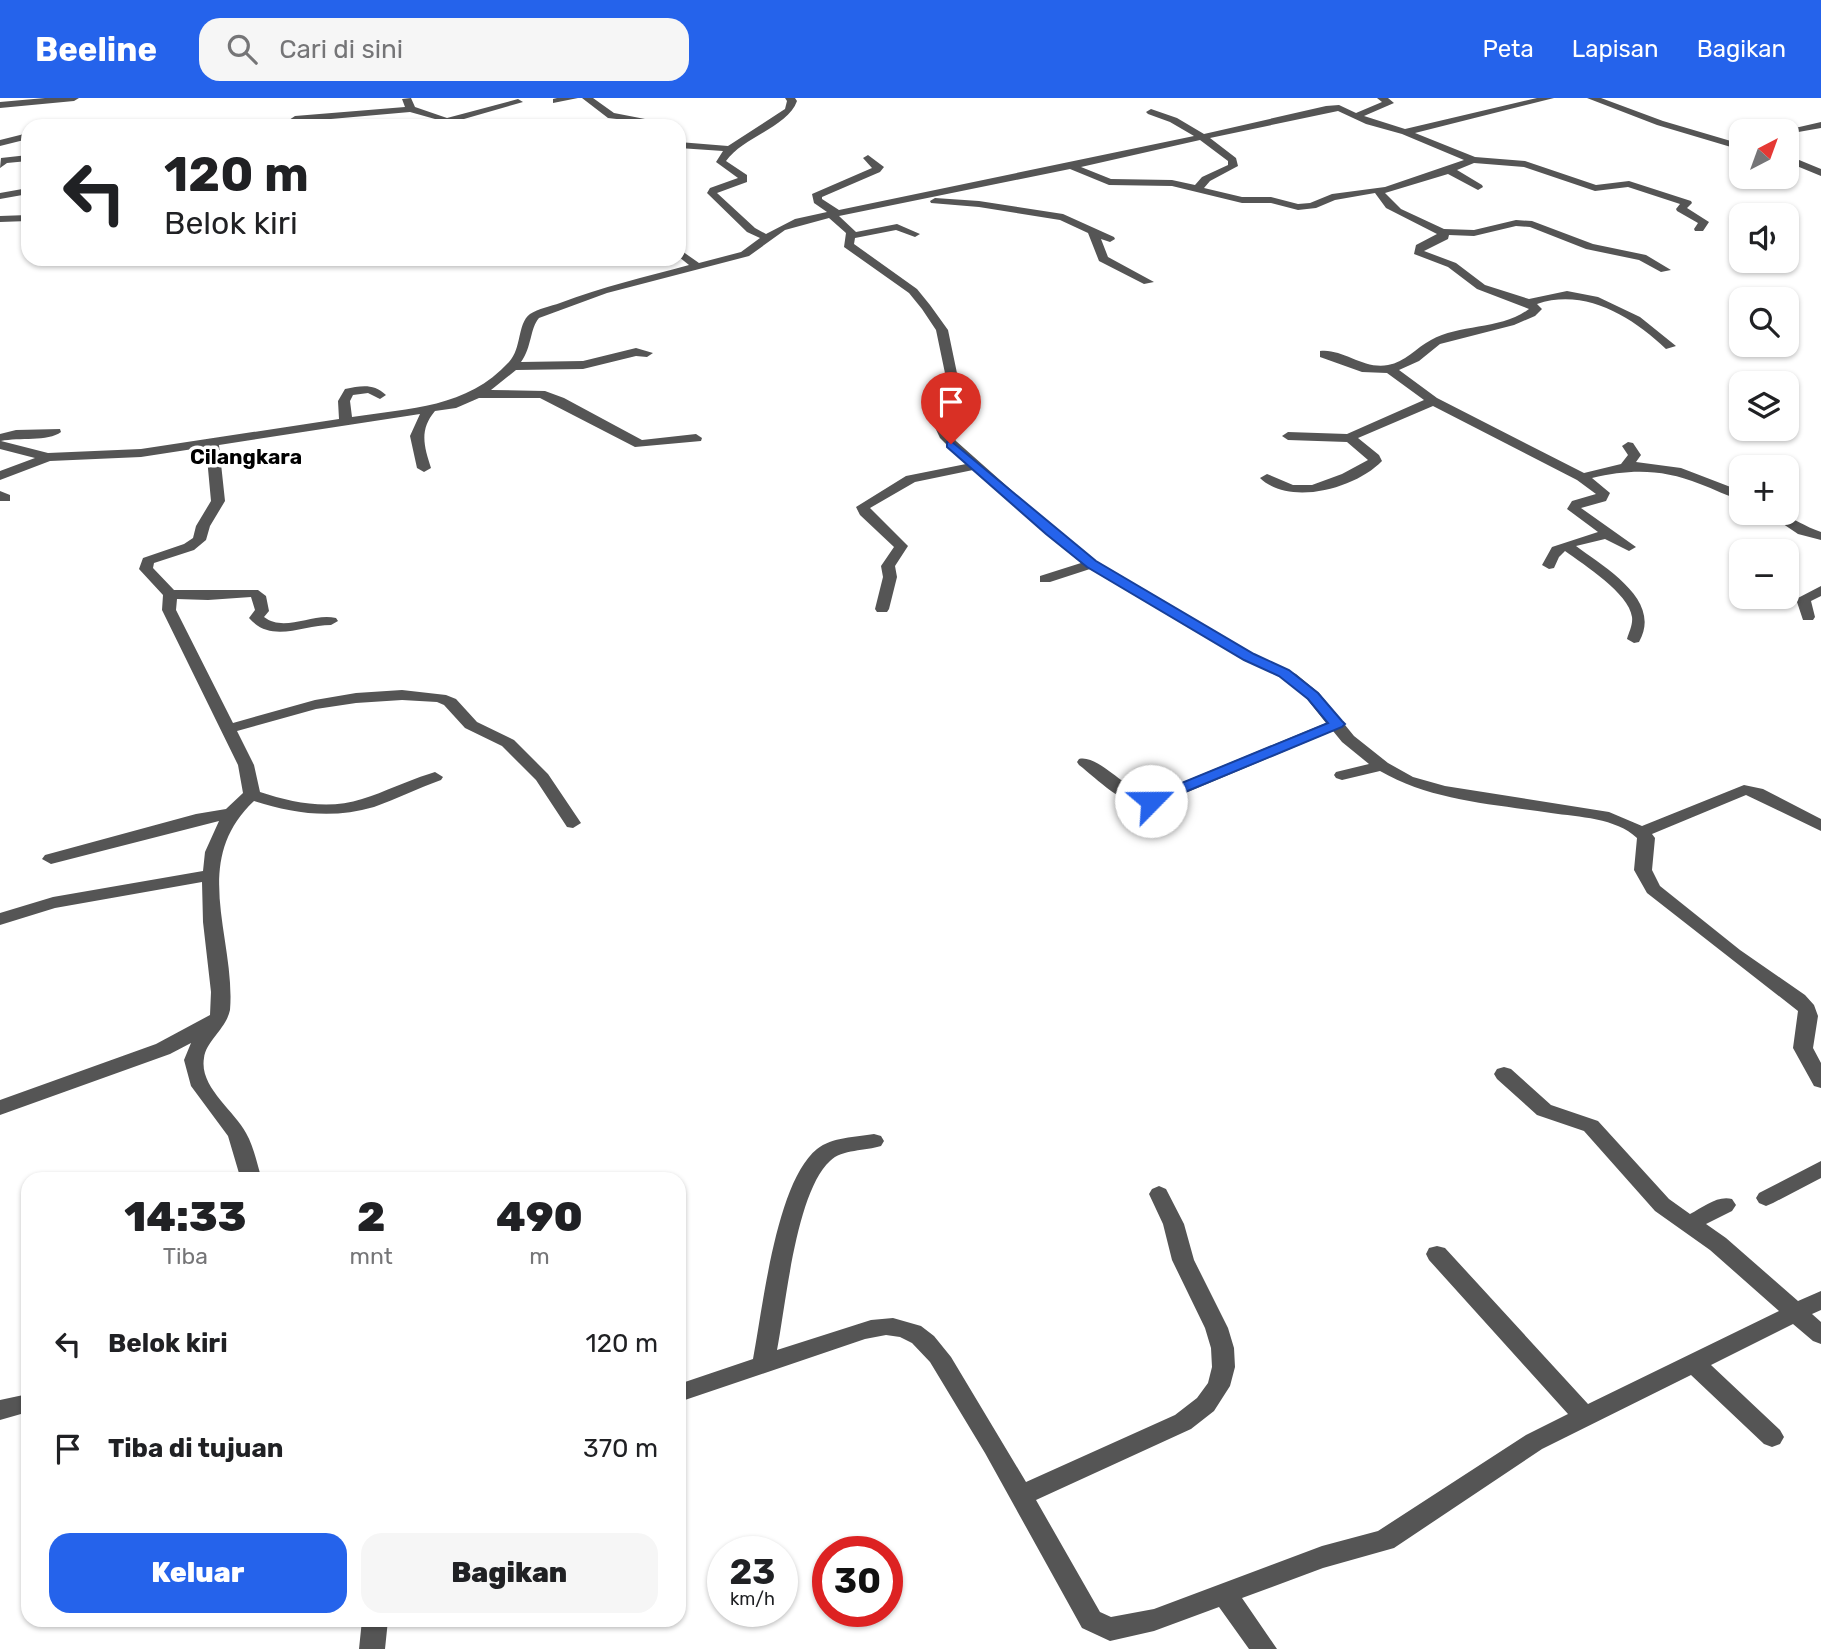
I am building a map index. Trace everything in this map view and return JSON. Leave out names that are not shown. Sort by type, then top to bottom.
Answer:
[{"type":"street","points":[[0,105],[74,98]]},
{"type":"street","points":[[407,98],[411,109]]},
{"type":"street","points":[[556,101],[573,98]]},
{"type":"street","points":[[587,98],[611,116],[640,119]]},
{"type":"street","points":[[769,240],[751,230],[714,197],[712,192],[743,180],[743,177],[721,162],[730,149],[789,110],[792,101],[790,98]]},
{"type":"street","points":[[1356,116],[1389,103],[1382,98]]},
{"type":"street","points":[[1405,132],[1549,98]]},
{"type":"street","points":[[1592,98],[1660,123],[1729,142]]},
{"type":"street","points":[[1320,101],[1473,160],[1525,164],[1595,188],[1629,184],[1687,203],[1681,209],[1704,222],[1699,229]]},
{"type":"street","points":[[453,119],[518,102]]},
{"type":"street","points":[[0,445],[48,457],[141,453],[452,405],[479,394],[517,360],[526,343],[529,321],[534,316],[603,291],[745,254],[769,240],[786,225],[1339,108]]},
{"type":"street","points":[[323,119],[368,111],[411,109],[446,119]]},
{"type":"street","points":[[1151,112],[1163,114],[1206,137],[1234,163],[1200,186]]},
{"type":"street","points":[[1799,129],[1821,125]]},
{"type":"street","points":[[0,143],[21,138]]},
{"type":"street","points":[[686,146],[730,149]]},
{"type":"street","points":[[851,236],[850,231],[816,196],[876,170],[879,167],[869,158]]},
{"type":"street","points":[[0,165],[4,160],[21,159]]},
{"type":"street","points":[[1071,166],[1109,183],[1163,182],[1200,186],[1242,200],[1271,200],[1307,207],[1332,197],[1382,189],[1449,170],[1473,160]]},
{"type":"street","points":[[1799,163],[1821,173]]},
{"type":"street","points":[[1449,170],[1478,187]]},
{"type":"street","points":[[1382,189],[1379,192],[1383,201],[1442,232],[1481,232],[1523,223],[1549,230],[1590,247],[1642,257],[1665,270]]},
{"type":"street","points":[[0,196],[21,192]]},
{"type":"street","points":[[917,198],[979,204],[1063,218],[1110,239]]},
{"type":"street","points":[[0,219],[21,218]]},
{"type":"street","points":[[915,234],[897,227],[851,236],[847,240],[848,245],[913,291],[939,324],[952,378],[936,396],[931,406],[932,411],[943,434],[975,466],[1091,564],[1249,657],[1284,673],[1313,696],[1348,739],[1382,766],[1425,787],[1600,815],[1642,832],[1646,838],[1643,870],[1653,889],[1724,946],[1798,999],[1807,1009],[1803,1048],[1821,1081]]},
{"type":"street","points":[[1092,230],[1103,259],[1148,282]]},
{"type":"street","points":[[1324,354],[1344,364],[1390,369],[1415,358],[1436,342],[1523,318],[1536,309],[1529,303],[1490,292],[1452,265],[1418,252],[1420,247],[1444,237],[1442,232]]},
{"type":"street","points":[[686,258],[699,268]]},
{"type":"street","points":[[1529,303],[1555,295],[1578,296],[1640,322],[1658,333],[1670,346]]},
{"type":"street","points":[[510,366],[583,365],[636,352],[647,353]]},
{"type":"street","points":[[1390,369],[1433,401],[1582,477],[1604,494],[1577,504],[1574,509],[1605,529],[1607,535]]},
{"type":"street","points":[[346,422],[344,401],[349,392],[370,389],[380,395]]},
{"type":"street","points":[[479,394],[541,394],[640,444],[696,438]]},
{"type":"street","points":[[1288,436],[1350,438],[1433,401]]},
{"type":"street","points":[[424,468],[416,439],[416,427],[431,408]]},
{"type":"street","points":[[0,438],[16,434],[55,432]]},
{"type":"street","points":[[1267,478],[1288,488],[1301,490],[1335,481],[1373,463],[1374,458],[1350,438]]},
{"type":"street","points":[[212,443],[218,501],[203,526],[199,540],[189,547],[146,564],[150,575],[170,594],[208,596],[253,593],[259,596],[262,607],[256,618],[265,625],[291,628],[317,620],[331,621]]},
{"type":"street","points":[[1625,467],[1635,455],[1628,446]]},
{"type":"street","points":[[0,476],[48,457]]},
{"type":"street","points":[[882,609],[890,577],[888,565],[899,553],[901,546],[863,507],[911,479],[975,466]]},
{"type":"street","points":[[1582,477],[1625,467],[1651,467],[1668,470],[1729,492]]},
{"type":"street","points":[[1793,525],[1821,536]]},
{"type":"street","points":[[1549,565],[1553,553],[1566,545],[1607,535],[1629,547]]},
{"type":"street","points":[[1566,545],[1633,602],[1640,619],[1634,639]]},
{"type":"street","points":[[1045,579],[1091,564]]},
{"type":"street","points":[[1808,617],[1803,599],[1821,590]]},
{"type":"street","points":[[170,594],[169,610],[246,765],[251,795]]},
{"type":"street","points":[[227,729],[316,705],[356,698],[392,695],[440,698],[450,702],[471,725],[508,743],[542,777],[573,823]]},
{"type":"street","points":[[1085,762],[1132,797],[1151,801],[1337,724]]},
{"type":"street","points":[[1342,775],[1382,766]]},
{"type":"street","points":[[249,1172],[237,1135],[206,1095],[194,1066],[198,1049],[219,1016],[208,875],[230,814],[235,806],[251,795],[306,810],[346,807],[368,803],[402,787],[435,777]]},
{"type":"street","points":[[1642,832],[1744,790],[1757,793],[1821,826]]},
{"type":"street","points":[[51,859],[202,818],[230,814]]},
{"type":"street","points":[[0,919],[53,903],[208,875]]},
{"type":"street","points":[[0,1108],[163,1049],[196,1033],[219,1016]]},
{"type":"street","points":[[1504,1074],[1544,1110],[1591,1126],[1662,1205],[1718,1244],[1821,1335]]},
{"type":"street","points":[[763,1365],[793,1207],[809,1170],[832,1150],[874,1142]]},
{"type":"street","points":[[1766,1198],[1821,1169]]},
{"type":"street","points":[[1020,1496],[1183,1422],[1200,1411],[1221,1384],[1225,1368],[1223,1344],[1211,1314],[1184,1263],[1175,1229],[1159,1194]]},
{"type":"street","points":[[1688,1224],[1726,1205]]},
{"type":"street","points":[[1437,1254],[1585,1417]]},
{"type":"street","points":[[686,1391],[864,1330],[880,1326],[905,1329],[921,1338],[936,1353],[978,1418],[1085,1612],[1102,1627],[1110,1629],[1154,1620],[1322,1557],[1392,1537],[1534,1442],[1821,1300]]},
{"type":"street","points":[[1694,1363],[1772,1437]]},
{"type":"street","points":[[0,1410],[21,1405]]},
{"type":"street","points":[[1224,1594],[1264,1649]]},
{"type":"street","points":[[372,1649],[374,1627]]},
{"type":"district","name":"Cilangkara","points":[[246,456]]},
{"type":"route","points":[[951,444],[1050,532],[1091,564],[1249,657],[1284,673],[1313,696],[1337,724],[1151,801]]}]
